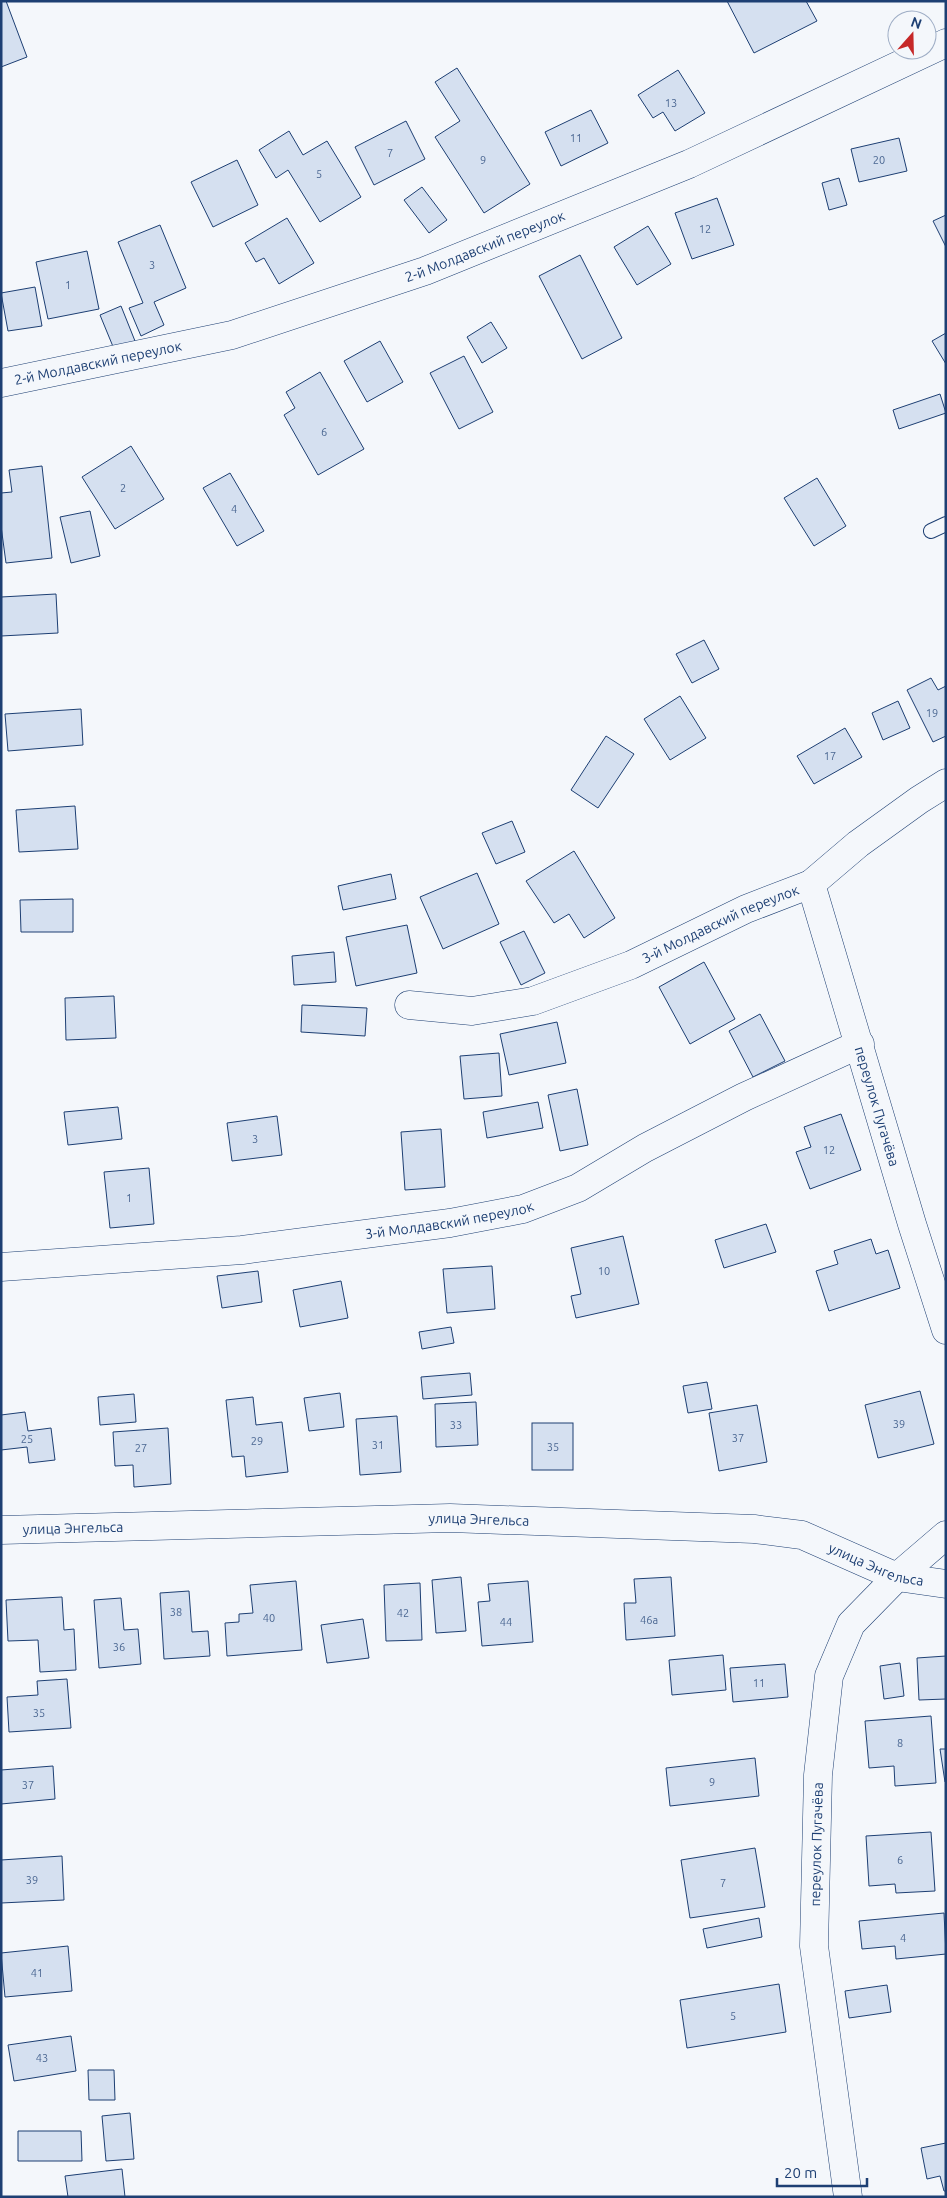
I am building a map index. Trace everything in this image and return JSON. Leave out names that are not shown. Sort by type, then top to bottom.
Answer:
[{"type":"street","name":"2-й Молдавский переулок","points":[[1,383],[232,336],[425,271],[689,164],[946,43]]},
{"type":"street","name":"3-й Молдавский переулок","points":[[408,1005],[472,1011],[533,1001],[631,964],[746,909],[811,884],[858,844],[946,783]]},
{"type":"street","name":"переулок Пугачёва","points":[[811,884],[912,1224],[946,1330]]},
{"type":"street","name":"3-й Молдавский переулок","points":[[1,1267],[242,1250],[450,1223],[522,1209],[578,1188],[645,1148],[744,1097],[860,1044]]},
{"type":"street","name":"улица Энгельса","points":[[1,1530],[450,1518],[754,1529],[802,1534],[897,1577],[946,1584]]},
{"type":"street","name":"переулок Пугачёва","points":[[848,2197],[814,1946],[818,1776],[829,1676],[851,1624],[897,1577],[946,1535]]},
{"type":"street","points":[[897,1577],[946,1565]]},
{"type":"lane","points":[[931,531],[946,524]]},
{"type":"building","points":[[1,1],[6,1],[27,57],[1,67]]},
{"type":"building","points":[[727,1],[806,1],[817,21],[754,53]]},
{"type":"building","points":[[457,68],[530,184],[484,213],[435,137],[460,121],[435,82]]},
{"type":"building","points":[[678,70],[705,113],[675,131],[663,112],[653,118],[638,95]]},
{"type":"building","points":[[591,110],[608,143],[561,166],[545,132]]},
{"type":"building","points":[[406,121],[425,159],[374,185],[355,147]]},
{"type":"building","points":[[289,131],[303,155],[327,141],[361,197],[320,222],[288,170],[276,178],[259,150]]},
{"type":"building","points":[[899,138],[907,171],[859,182],[851,149]]},
{"type":"building","points":[[237,160],[258,205],[213,227],[191,182]]},
{"type":"building","points":[[839,178],[847,205],[829,210],[822,183]]},
{"type":"building","points":[[422,187],[447,220],[429,233],[404,200]]},
{"type":"building","points":[[717,198],[734,245],[692,259],[675,213]]},
{"type":"building","points":[[946,215],[946,247],[933,221]]},
{"type":"building","points":[[287,218],[314,263],[279,284],[264,258],[256,262],[245,243]]},
{"type":"building","points":[[160,225],[186,288],[154,302],[164,325],[141,336],[129,308],[143,303],[118,242]]},
{"type":"building","points":[[648,226],[671,264],[637,285],[614,247]]},
{"type":"building","points":[[87,251],[99,309],[48,319],[36,262]]},
{"type":"building","points":[[580,255],[622,338],[582,359],[539,276]]},
{"type":"building","points":[[35,287],[42,326],[8,331],[1,293]]},
{"type":"building","points":[[121,306],[135,341],[114,349],[100,315]]},
{"type":"building","points":[[491,322],[507,348],[482,363],[467,337]]},
{"type":"building","points":[[946,333],[946,364],[932,341]]},
{"type":"building","points":[[380,341],[403,382],[367,402],[344,361]]},
{"type":"building","points":[[464,356],[493,412],[459,429],[430,373]]},
{"type":"building","points":[[320,372],[364,449],[318,475],[284,415],[295,408],[286,392]]},
{"type":"building","points":[[940,394],[946,413],[899,429],[893,410]]},
{"type":"building","points":[[131,446],[164,499],[115,529],[82,477]]},
{"type":"building","points":[[42,466],[52,558],[6,563],[1,526],[1,493],[12,492],[9,470]]},
{"type":"building","points":[[230,473],[264,531],[237,546],[203,488]]},
{"type":"building","points":[[817,478],[846,526],[814,546],[784,498]]},
{"type":"building","points":[[90,511],[100,556],[71,563],[60,517]]},
{"type":"building","points":[[56,594],[58,633],[1,636],[1,597]]},
{"type":"building","points":[[704,640],[719,669],[692,683],[676,654]]},
{"type":"building","points":[[931,678],[938,690],[946,686],[946,736],[933,742],[907,690]]},
{"type":"building","points":[[680,696],[706,738],[670,760],[644,719]]},
{"type":"building","points":[[898,701],[910,728],[883,740],[872,713]]},
{"type":"building","points":[[81,709],[83,745],[8,751],[5,714]]},
{"type":"building","points":[[845,728],[862,757],[814,784],[797,756]]},
{"type":"building","points":[[606,736],[634,754],[598,808],[571,790]]},
{"type":"building","points":[[75,806],[78,849],[19,852],[16,810]]},
{"type":"building","points":[[512,821],[525,852],[496,864],[482,833]]},
{"type":"building","points":[[574,851],[615,918],[584,938],[569,914],[554,923],[526,881]]},
{"type":"building","points":[[477,873],[499,924],[443,949],[420,897]]},
{"type":"building","points":[[391,874],[396,899],[343,910],[338,886]]},
{"type":"building","points":[[73,899],[73,932],[21,932],[20,900]]},
{"type":"building","points":[[407,925],[417,973],[356,986],[346,937]]},
{"type":"building","points":[[524,931],[545,973],[521,985],[500,942]]},
{"type":"building","points":[[334,952],[336,982],[294,985],[292,956]]},
{"type":"building","points":[[704,962],[735,1019],[690,1044],[659,987]]},
{"type":"building","points":[[114,996],[116,1038],[66,1040],[65,998]]},
{"type":"building","points":[[302,1005],[367,1008],[365,1036],[301,1032]]},
{"type":"building","points":[[760,1014],[785,1061],[753,1077],[729,1031]]},
{"type":"building","points":[[557,1022],[566,1063],[509,1075],[500,1034]]},
{"type":"building","points":[[499,1053],[502,1096],[464,1099],[460,1056]]},
{"type":"building","points":[[577,1089],[588,1145],[560,1151],[548,1095]]},
{"type":"building","points":[[538,1102],[543,1128],[487,1138],[483,1112]]},
{"type":"building","points":[[118,1107],[122,1139],[68,1145],[64,1112]]},
{"type":"building","points":[[841,1114],[861,1170],[810,1189],[796,1152],[811,1147],[804,1127]]},
{"type":"building","points":[[277,1116],[282,1155],[232,1161],[227,1123]]},
{"type":"building","points":[[441,1129],[445,1187],[405,1190],[401,1132]]},
{"type":"building","points":[[149,1168],[154,1224],[110,1228],[104,1172]]},
{"type":"building","points":[[766,1224],[776,1252],[724,1268],[715,1240]]},
{"type":"building","points":[[623,1236],[639,1304],[576,1318],[571,1296],[581,1294],[571,1248]]},
{"type":"building","points":[[871,1239],[876,1254],[888,1250],[900,1288],[829,1311],[816,1271],[838,1264],[834,1251]]},
{"type":"building","points":[[492,1266],[495,1309],[447,1313],[443,1269]]},
{"type":"building","points":[[258,1271],[262,1302],[222,1308],[217,1276]]},
{"type":"building","points":[[341,1281],[348,1318],[300,1327],[293,1290]]},
{"type":"building","points":[[451,1327],[454,1343],[422,1349],[419,1332]]},
{"type":"building","points":[[470,1373],[472,1395],[423,1399],[421,1377]]},
{"type":"building","points":[[707,1382],[712,1409],[688,1413],[683,1386]]},
{"type":"building","points":[[920,1391],[934,1444],[878,1458],[865,1405]]},
{"type":"building","points":[[340,1393],[344,1427],[309,1431],[304,1398]]},
{"type":"building","points":[[134,1394],[136,1422],[100,1425],[98,1397]]},
{"type":"building","points":[[253,1397],[256,1425],[282,1422],[288,1472],[246,1477],[244,1456],[232,1457],[226,1400]]},
{"type":"building","points":[[476,1402],[478,1445],[436,1447],[435,1404]]},
{"type":"building","points":[[757,1405],[767,1462],[719,1471],[709,1413]]},
{"type":"building","points":[[25,1412],[28,1431],[51,1428],[55,1460],[29,1463],[27,1447],[1,1450],[1,1415]]},
{"type":"building","points":[[397,1416],[401,1472],[360,1475],[356,1419]]},
{"type":"building","points":[[532,1423],[573,1423],[573,1470],[532,1470]]},
{"type":"building","points":[[168,1428],[171,1484],[134,1487],[133,1465],[115,1466],[113,1432]]},
{"type":"building","points":[[461,1577],[466,1631],[436,1633],[432,1580]]},
{"type":"building","points":[[671,1577],[675,1636],[626,1640],[624,1603],[636,1603],[634,1579]]},
{"type":"building","points":[[296,1581],[302,1650],[227,1656],[225,1623],[239,1622],[239,1614],[253,1613],[250,1585]]},
{"type":"building","points":[[528,1581],[533,1642],[482,1646],[478,1602],[490,1601],[488,1584]]},
{"type":"building","points":[[420,1583],[422,1640],[386,1641],[384,1585]]},
{"type":"building","points":[[189,1591],[192,1632],[208,1631],[210,1656],[164,1659],[160,1593]]},
{"type":"building","points":[[62,1597],[64,1630],[74,1629],[76,1670],[40,1672],[38,1640],[8,1641],[6,1600]]},
{"type":"building","points":[[121,1598],[124,1630],[138,1629],[141,1664],[99,1668],[94,1600]]},
{"type":"building","points":[[363,1619],[369,1658],[327,1663],[321,1625]]},
{"type":"building","points":[[723,1655],[726,1690],[672,1695],[669,1660]]},
{"type":"building","points":[[946,1656],[946,1699],[919,1700],[917,1658]]},
{"type":"building","points":[[900,1663],[904,1696],[884,1699],[880,1666]]},
{"type":"building","points":[[785,1664],[788,1697],[733,1702],[730,1668]]},
{"type":"building","points":[[67,1679],[71,1728],[9,1732],[7,1697],[38,1695],[37,1681]]},
{"type":"building","points":[[931,1716],[936,1783],[895,1786],[894,1766],[869,1768],[865,1721]]},
{"type":"building","points":[[940,1749],[946,1749],[946,1782],[945,1782]]},
{"type":"building","points":[[755,1758],[759,1796],[670,1806],[666,1768]]},
{"type":"building","points":[[53,1766],[55,1799],[1,1804],[1,1770]]},
{"type":"building","points":[[931,1832],[935,1891],[896,1893],[895,1884],[869,1886],[866,1836]]},
{"type":"building","points":[[755,1848],[765,1907],[690,1918],[681,1860]]},
{"type":"building","points":[[62,1856],[64,1900],[1,1903],[1,1860]]},
{"type":"building","points":[[944,1913],[946,1954],[896,1959],[895,1946],[862,1949],[859,1921]]},
{"type":"building","points":[[759,1918],[762,1937],[707,1948],[703,1929]]},
{"type":"building","points":[[68,1946],[72,1991],[5,1997],[1,1953]]},
{"type":"building","points":[[779,1984],[786,2032],[687,2048],[680,2000]]},
{"type":"building","points":[[887,1985],[891,2012],[849,2018],[845,1991]]},
{"type":"building","points":[[71,2036],[76,2071],[14,2081],[8,2045]]},
{"type":"building","points":[[88,2070],[114,2070],[115,2100],[89,2100]]},
{"type":"building","points":[[130,2113],[134,2159],[106,2161],[102,2116]]},
{"type":"building","points":[[18,2131],[81,2131],[82,2161],[18,2161]]},
{"type":"building","points":[[946,2143],[946,2191],[944,2191],[940,2176],[927,2179],[921,2148]]},
{"type":"building","points":[[122,2169],[125,2197],[68,2197],[65,2176]]}]
